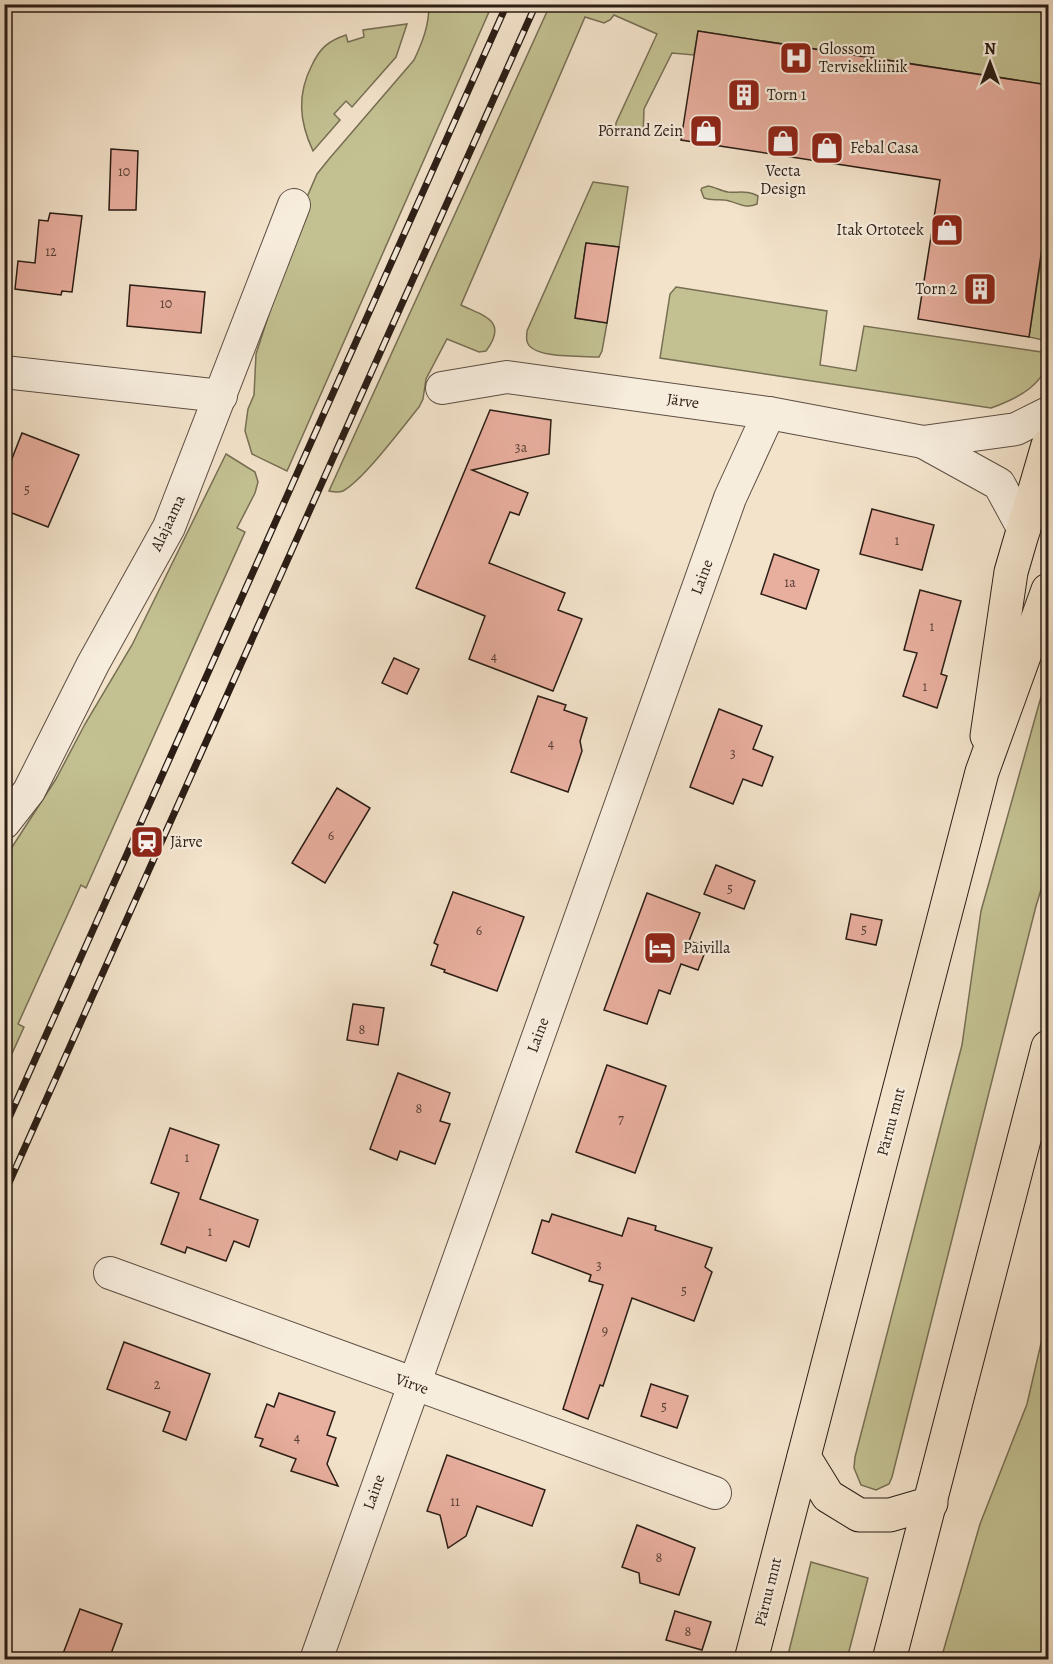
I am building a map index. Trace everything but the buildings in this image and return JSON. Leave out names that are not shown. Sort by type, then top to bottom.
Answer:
[{"type":"main road","points":[[982,772],[1011,572],[1048,445]]},
{"type":"main road","name":"Pärnu mnt","points":[[751,1659],[982,772],[1048,590]]},
{"type":"main road","points":[[889,1659],[1048,1047]]},
{"type":"main road","points":[[804,1457],[828,1496],[859,1515],[890,1515],[931,1503]]},
{"type":"street","name":"Alajaama","points":[[4,823],[29,791],[93,664],[170,527],[294,205]]},
{"type":"street","points":[[4,372],[221,396]]},
{"type":"street","name":"Järve","points":[[442,388],[507,377],[769,413],[923,442],[999,484],[1024,530]]},
{"type":"street","name":"Laine","points":[[316,1659],[730,498],[769,413]]},
{"type":"street","name":"Järve","points":[[923,442],[1016,429],[1048,413]]},
{"type":"street","name":"Virve","points":[[110,1274],[715,1493]]},
{"type":"shaded area","points":[[429,5],[492,5],[287,471],[252,454],[245,431],[248,409],[254,395],[256,354],[307,197],[317,174],[414,60],[425,33]]},
{"type":"shaded area","points":[[550,5],[1048,5],[1048,85],[698,31],[694,55],[672,53],[644,109],[643,137],[618,133],[616,123],[657,34],[614,15],[604,23],[585,17],[461,305],[490,320],[495,332],[492,341],[486,351],[479,352],[447,339],[426,379],[423,399],[419,407],[352,485],[343,491],[329,491]]},
{"type":"shaded area","points":[[407,24],[396,57],[352,107],[346,101],[334,114],[340,120],[313,151],[305,129],[302,97],[307,76],[318,54],[329,43],[346,35],[348,42],[364,37],[363,30]]},
{"type":"shaded area","points":[[593,182],[628,187],[619,247],[586,243],[575,318],[607,323],[602,351],[599,357],[547,354],[530,347],[527,341],[527,331]]},
{"type":"shaded area","points":[[708,186],[728,192],[754,194],[758,196],[757,204],[744,206],[704,198],[701,190]]},
{"type":"shaded area","points":[[1045,234],[1048,234],[1048,341],[1029,337]]},
{"type":"shaded area","points":[[676,287],[827,311],[820,365],[856,371],[864,326],[1048,353],[1047,364],[1037,382],[1029,389],[991,408],[660,358],[670,294]]},
{"type":"shaded area","points":[[226,454],[255,472],[258,482],[255,493],[237,528],[245,532],[86,888],[81,885],[18,1024],[24,1027],[5,1069],[5,858],[56,779],[85,724],[132,645]]},
{"type":"shaded area","points":[[1048,672],[1048,867],[1036,906],[892,1477],[889,1484],[876,1490],[861,1485],[854,1468],[855,1457],[962,1045],[981,911]]},
{"type":"shaded area","points":[[1048,1313],[1048,1659],[941,1659],[980,1524],[1027,1404]]},
{"type":"shaded area","points":[[811,1562],[868,1578],[847,1659],[787,1659]]},
{"type":"railway","points":[[4,1129],[507,4]]},
{"type":"railway","points":[[4,1194],[536,4]]},
{"type":"place","name":"Glossom Tervisekliinik","points":[[796,58]]},
{"type":"place","name":"Torn 1","points":[[744,95]]},
{"type":"place","name":"Põrrand Zein","points":[[706,131]]},
{"type":"place","name":"Vecta Design","points":[[783,141]]},
{"type":"place","name":"Febal Casa","points":[[827,148]]},
{"type":"place","name":"Itak Ortoteek","points":[[947,230]]},
{"type":"place","name":"Torn 2","points":[[980,289]]},
{"type":"place","name":"Järve","points":[[147,842]]},
{"type":"place","name":"Paivilla","points":[[660,948]]}]
